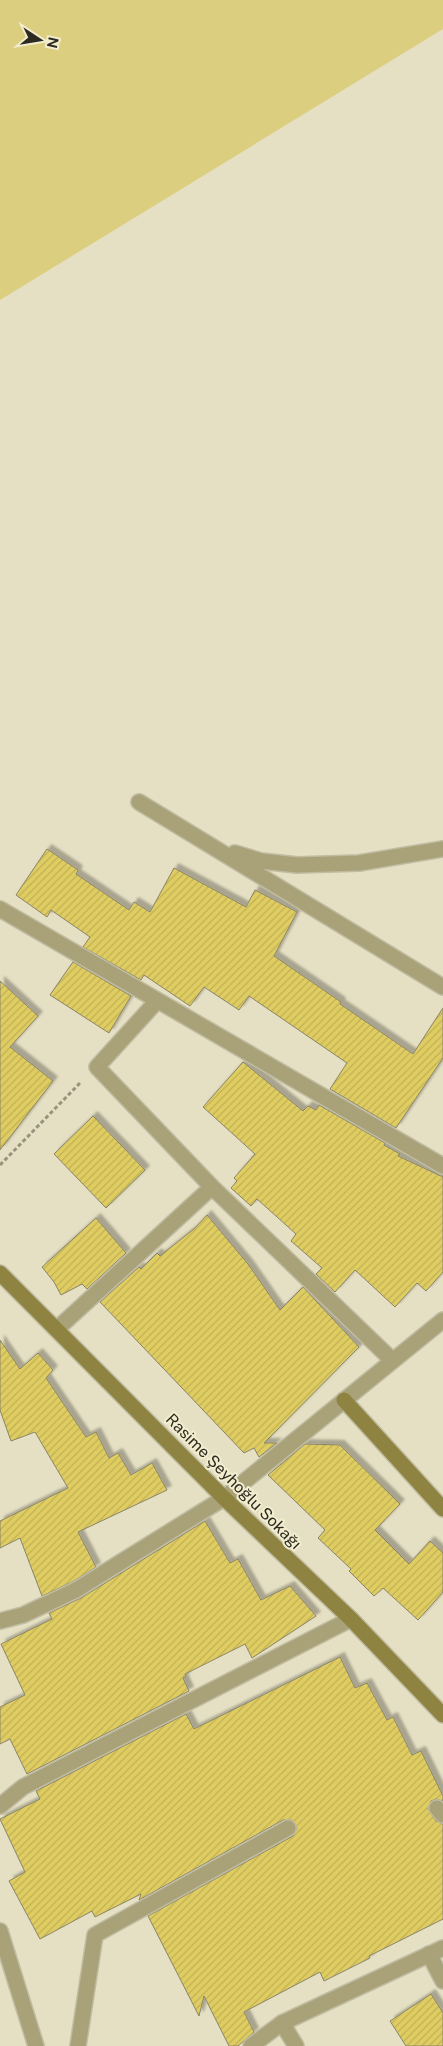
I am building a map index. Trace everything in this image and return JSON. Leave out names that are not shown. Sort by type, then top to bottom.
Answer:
[{"type":"main road","name":"Rasime Şeyhoğlu Sokağı","points":[[0,1273],[224,1498],[351,1620],[443,1715]]},
{"type":"main road","points":[[344,1400],[443,1509]]},
{"type":"street","points":[[139,802],[443,987]]},
{"type":"street","points":[[209,844],[261,861],[297,865],[359,863],[443,849]]},
{"type":"street","points":[[0,908],[443,1166]]},
{"type":"street","points":[[157,1001],[97,1067],[212,1187],[392,1360]]},
{"type":"street","points":[[57,1329],[212,1187]]},
{"type":"street","points":[[0,1621],[23,1615],[76,1590],[224,1498],[443,1320]]},
{"type":"street","points":[[0,1806],[23,1787],[351,1620]]},
{"type":"street","points":[[78,2046],[95,1935],[288,1828]]},
{"type":"street","points":[[0,1931],[36,2046]]},
{"type":"street","points":[[252,2046],[282,2023],[443,1948]]},
{"type":"street","points":[[429,1954],[443,1981]]},
{"type":"street","points":[[282,2023],[296,2046]]},
{"type":"path","points":[[0,1165],[97,1067]]},
{"type":"shaded area","points":[[0,0],[443,0],[443,29],[0,300]]},
{"type":"building","points":[[47,849],[78,870],[76,874],[129,910],[134,902],[150,912],[174,868],[246,907],[255,890],[297,912],[274,956],[413,1054],[443,1008],[443,1058],[396,1128],[330,1089],[347,1063],[249,996],[239,1010],[204,987],[190,1006],[144,975],[141,980],[83,947],[90,937],[51,910],[47,917],[16,895]]},
{"type":"building","points":[[73,962],[131,996],[109,1033],[50,995]]},
{"type":"building","points":[[0,981],[38,1016],[10,1047],[53,1081],[0,1150]]},
{"type":"building","points":[[243,1062],[303,1111],[308,1106],[316,1110],[319,1105],[385,1143],[384,1145],[400,1154],[398,1156],[443,1177],[443,1272],[426,1291],[417,1283],[395,1307],[355,1270],[335,1292],[316,1274],[322,1268],[291,1241],[296,1234],[257,1199],[251,1206],[231,1188],[237,1181],[234,1178],[255,1154],[203,1107]]},
{"type":"building","points":[[93,1116],[145,1170],[106,1208],[54,1154]]},
{"type":"building","points":[[207,1215],[248,1264],[280,1310],[303,1287],[359,1347],[264,1443],[277,1443],[259,1457],[254,1448],[244,1453],[100,1302],[139,1267],[141,1269],[157,1253],[160,1256],[195,1228]]},
{"type":"building","points":[[96,1218],[126,1253],[87,1289],[82,1284],[61,1295],[54,1282],[42,1267]]},
{"type":"building","points":[[0,1340],[20,1369],[38,1353],[53,1370],[46,1378],[86,1437],[96,1432],[109,1458],[118,1453],[131,1475],[152,1463],[167,1490],[78,1532],[96,1567],[72,1582],[42,1596],[20,1538],[0,1548],[0,1521],[68,1488],[35,1432],[11,1441],[0,1410]]},
{"type":"building","points":[[305,1444],[340,1445],[400,1504],[375,1530],[409,1564],[430,1541],[443,1553],[443,1592],[418,1620],[383,1588],[374,1596],[349,1571],[351,1569],[318,1538],[325,1530],[268,1475]]},
{"type":"building","points":[[205,1521],[230,1563],[238,1559],[261,1600],[290,1586],[316,1616],[252,1658],[245,1644],[185,1674],[186,1676],[183,1678],[189,1691],[27,1774],[10,1739],[0,1744],[0,1707],[25,1695],[1,1644],[52,1619],[49,1613],[81,1598]]},
{"type":"building","points":[[340,1657],[355,1688],[367,1683],[387,1720],[393,1717],[412,1755],[421,1751],[443,1796],[443,1801],[436,1799],[431,1801],[428,1809],[436,1821],[443,1824],[443,1919],[324,1981],[320,1972],[244,2012],[254,2032],[238,2046],[229,2046],[204,1996],[199,2016],[148,1916],[293,1836],[297,1828],[292,1820],[283,1820],[139,1900],[141,1894],[95,1917],[92,1911],[40,1939],[9,1881],[25,1872],[0,1819],[40,1799],[36,1791],[186,1714],[194,1729]]},
{"type":"building","points":[[431,1994],[443,2013],[443,2046],[406,2046],[390,2021]]}]
